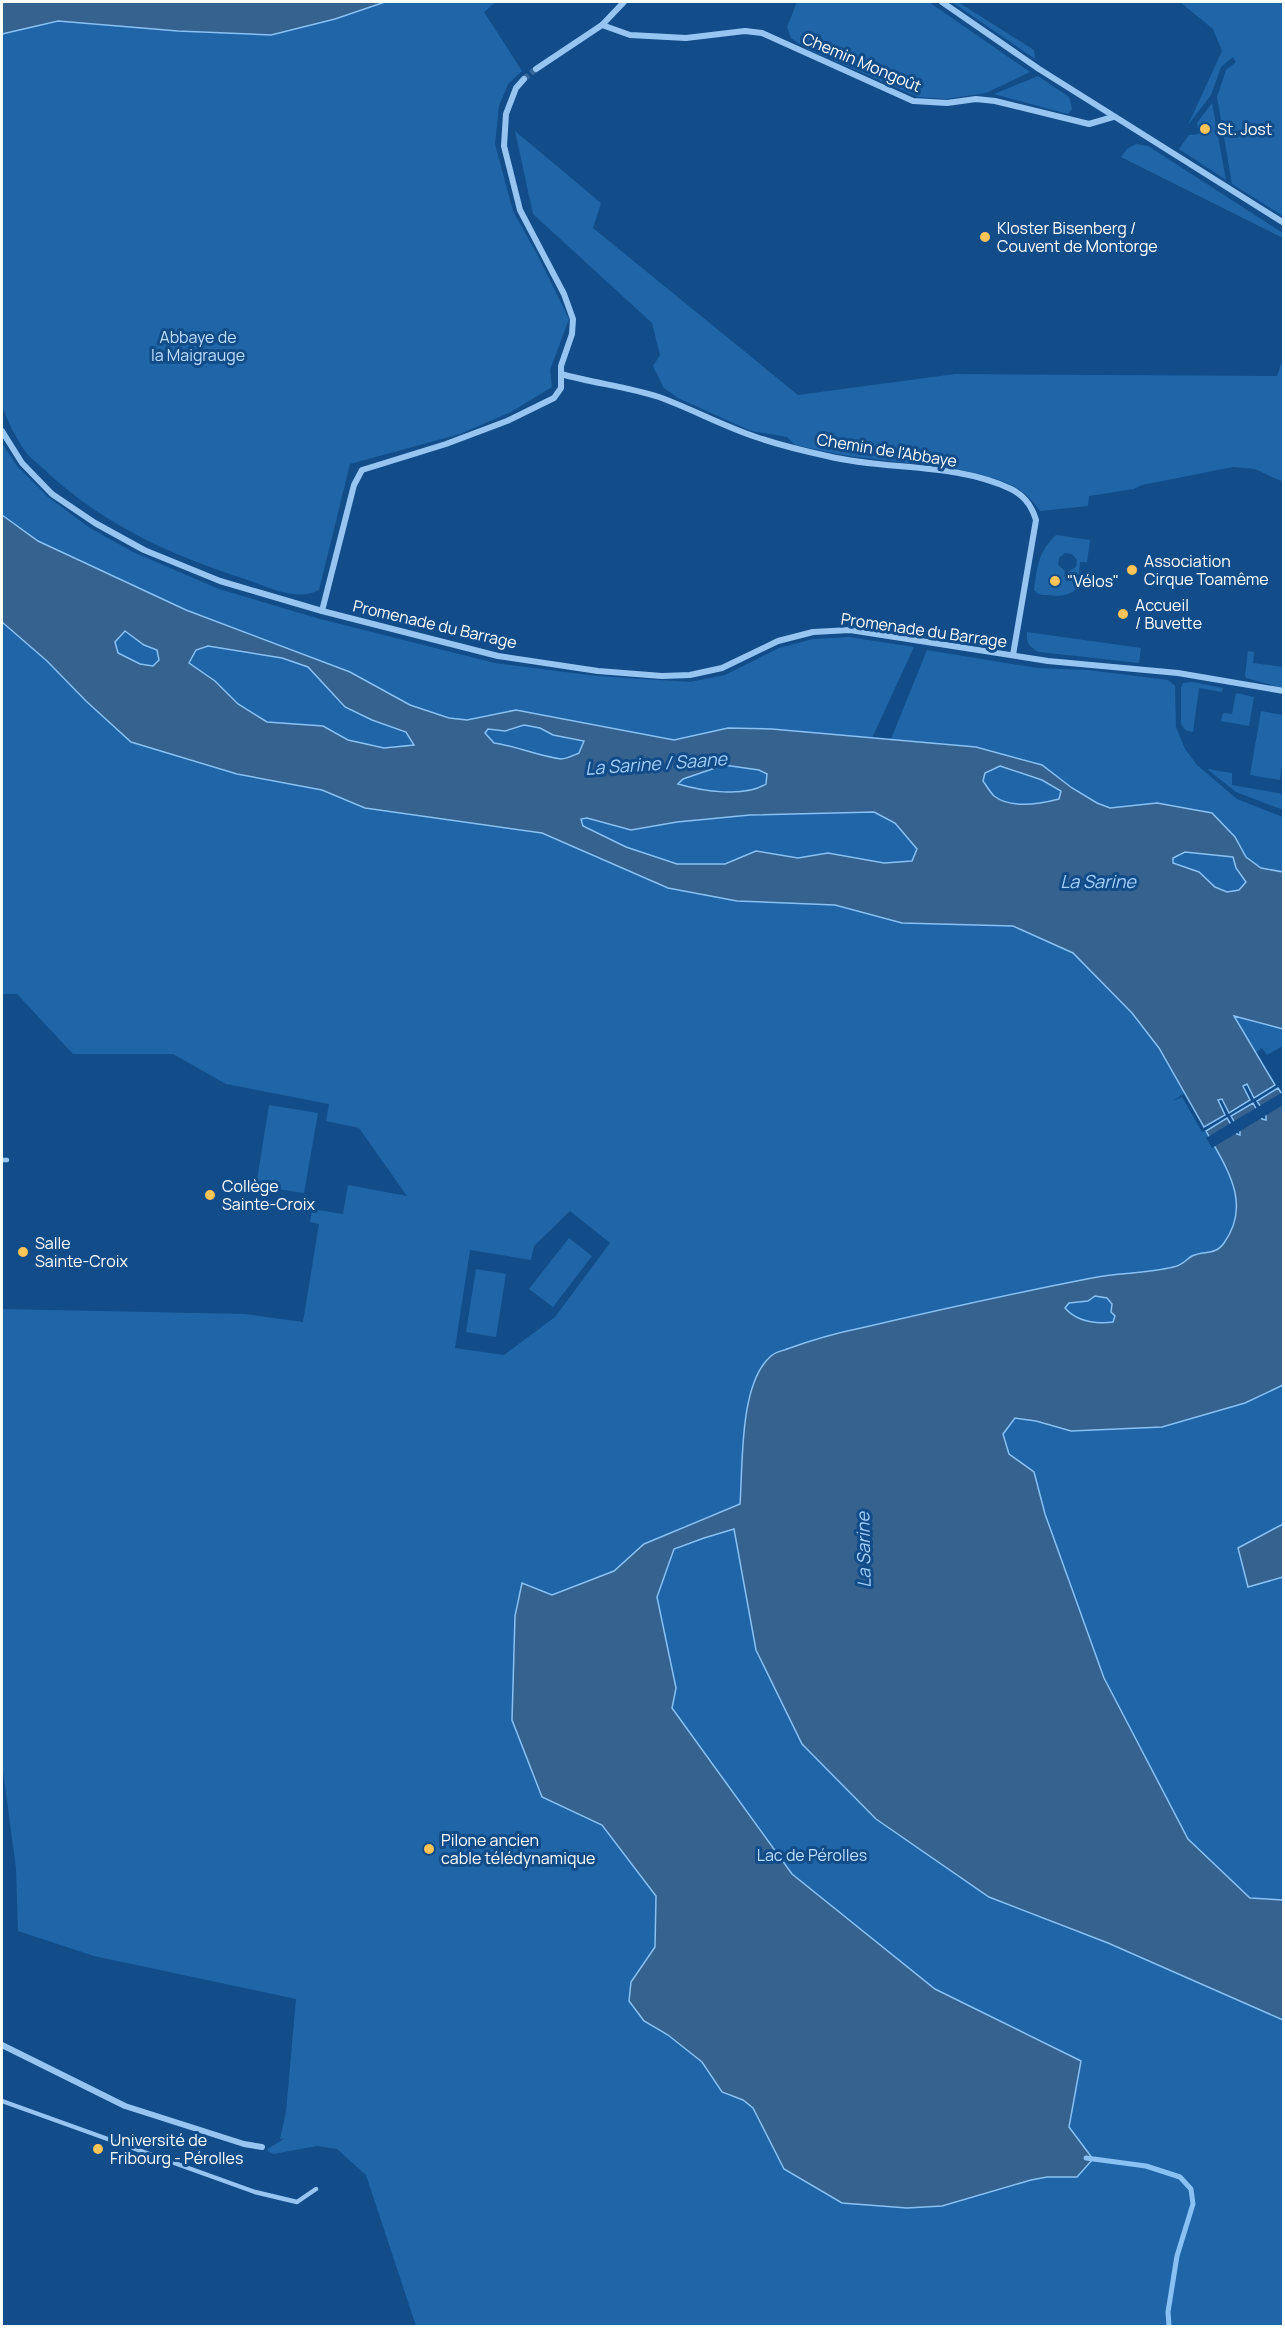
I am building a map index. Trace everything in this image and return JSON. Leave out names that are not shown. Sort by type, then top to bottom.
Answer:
[{"type":"street","points":[[536,69],[602,25],[624,2]]},
{"type":"street","points":[[942,2],[1034,66],[1284,223]]},
{"type":"street","name":"Chemin Mongoût","points":[[602,25],[630,35],[686,38],[745,31],[762,33],[913,101],[947,103],[976,99],[995,101],[1089,124],[1113,117]]},
{"type":"street","points":[[322,611],[354,485],[362,470],[446,444],[507,421],[554,398],[561,388],[561,366],[572,334],[573,319],[564,294],[520,210],[504,146],[506,114],[516,88],[524,79]]},
{"type":"street","name":"Chemin de l'Abbaye","points":[[561,374],[656,397],[756,437],[818,454],[869,464],[939,469],[989,481],[1025,498],[1036,520],[1013,655]]},
{"type":"street","name":"Promenade du Barrage","points":[[2,431],[22,463],[52,494],[95,523],[144,550],[220,580],[322,611],[498,656],[598,670],[662,676],[690,675],[722,668],[778,641],[813,632],[850,630],[1048,661],[1178,673],[1284,691]]},
{"type":"street","points":[[2,2045],[125,2106],[244,2144],[262,2147]]},
{"type":"lane","points":[[2,2101],[255,2192],[297,2202],[316,2189]]},
{"type":"green space","name":"Abbaye de la Maigrauge","points":[[385,2],[496,2],[484,12],[522,71],[508,84],[499,106],[495,144],[513,211],[569,319],[550,370],[552,387],[511,412],[460,434],[350,464],[319,590],[292,594],[192,560],[140,537],[116,523],[70,492],[33,460],[13,431],[2,406],[2,34],[58,21],[178,31],[335,19]]},
{"type":"green space","points":[[797,2],[929,2],[1030,72],[986,93],[946,99],[918,97],[805,48],[791,38],[787,27]]},
{"type":"green space","points":[[952,2],[958,2],[1034,50],[1035,59]]},
{"type":"green space","points":[[1180,2],[1283,2],[1283,216],[1232,184],[1217,97],[1226,70],[1236,62],[1233,57],[1221,67],[1211,95],[1188,125],[1222,51],[1213,29]]},
{"type":"green space","points":[[1038,76],[1069,97],[1072,109],[1068,114],[994,94]]},
{"type":"green space","points":[[1212,103],[1226,180],[1179,149],[1189,135],[1199,134],[1197,123]]},
{"type":"green space","points":[[515,131],[601,203],[593,228],[798,395],[955,374],[1277,376],[1283,358],[1283,482],[1255,469],[1233,467],[1142,485],[1134,489],[1089,496],[1088,506],[1040,511],[1021,491],[997,479],[962,470],[853,456],[795,445],[787,437],[751,431],[678,398],[664,388],[653,366],[660,355],[652,323],[533,214]]},
{"type":"green space","points":[[1136,144],[1148,146],[1283,233],[1283,238],[1121,157],[1127,149]]},
{"type":"green space","points":[[2,443],[17,466],[48,497],[90,528],[133,552],[219,589],[320,619],[495,663],[597,676],[690,682],[725,675],[779,648],[813,639],[849,637],[914,647],[872,738],[728,728],[674,740],[516,710],[467,720],[449,718],[410,705],[350,672],[186,610],[38,541],[2,515]]},
{"type":"green space","points":[[1056,535],[1090,540],[1087,562],[1080,562],[1079,575],[1068,572],[1076,567],[1077,560],[1072,554],[1065,553],[1059,558],[1058,565],[1065,571],[1064,576],[1084,579],[1077,589],[1069,594],[1059,596],[1040,594],[1034,590],[1038,567],[1045,548]]},
{"type":"green space","points":[[2,622],[47,661],[131,742],[237,774],[322,790],[365,808],[542,833],[668,888],[737,901],[835,905],[902,923],[1013,926],[1073,953],[1132,1013],[1159,1048],[1185,1093],[1172,1101],[1182,1097],[1202,1132],[1206,1131],[1215,1148],[1283,1109],[1283,2326],[416,2326],[366,2175],[337,2149],[317,2146],[274,2154],[267,2149],[284,2139],[280,2139],[286,2112],[296,1999],[94,1956],[18,1931],[16,1868],[2,1764],[2,1309],[245,1314],[303,1322],[319,1224],[310,1222],[312,1209],[343,1214],[348,1185],[407,1196],[359,1128],[326,1121],[329,1104],[226,1084],[173,1054],[73,1054],[17,994],[2,994]],"holes":[[[570,1211],[610,1243],[555,1317],[504,1355],[455,1348],[470,1250],[531,1260],[534,1246]]]},
{"type":"green space","points":[[125,630],[144,645],[157,650],[159,660],[153,666],[140,665],[118,653],[115,643]]},
{"type":"green space","points":[[1027,632],[1141,648],[1139,663],[1039,652],[1029,644]]},
{"type":"green space","points":[[208,646],[282,658],[308,667],[345,707],[372,720],[407,732],[415,745],[384,748],[347,740],[323,726],[267,722],[238,704],[215,681],[189,663],[196,650]]},
{"type":"green space","points":[[927,650],[1037,668],[1088,670],[1168,680],[1175,686],[1176,727],[1185,749],[1197,765],[1237,799],[1283,817],[1283,872],[1261,868],[1246,857],[1235,837],[1157,803],[1110,808],[1072,788],[1042,765],[976,747],[891,739]]},
{"type":"green space","points":[[1248,651],[1254,652],[1253,663],[1283,667],[1283,688],[1246,678]]},
{"type":"green space","points":[[1193,682],[1223,688],[1222,692],[1199,688],[1193,732],[1185,730],[1181,724],[1181,688],[1183,683]]},
{"type":"green space","points":[[1236,693],[1254,697],[1249,726],[1221,721],[1223,713],[1232,714]]},
{"type":"green space","points":[[1261,711],[1283,715],[1283,759],[1280,780],[1250,775]]},
{"type":"green space","points":[[523,725],[540,728],[553,735],[584,740],[579,753],[561,759],[494,743],[485,733],[488,729],[505,731]]},
{"type":"green space","points":[[724,765],[759,770],[767,774],[766,784],[757,789],[723,792],[678,784],[683,779]]},
{"type":"green space","points":[[1000,766],[1042,780],[1061,791],[1059,799],[1026,804],[1001,800],[993,795],[983,781],[985,773]]},
{"type":"green space","points":[[1207,769],[1232,773],[1232,785],[1283,794],[1283,810],[1236,792]]},
{"type":"green space","points":[[875,812],[895,823],[917,849],[912,861],[884,863],[828,853],[798,858],[756,851],[725,864],[677,864],[625,847],[583,826],[580,819],[587,818],[631,830],[677,822],[750,815]]},
{"type":"green space","points":[[1185,852],[1233,857],[1236,868],[1246,882],[1239,890],[1227,892],[1215,887],[1199,872],[1173,863],[1173,858]]},
{"type":"green space","points":[[1234,1015],[1283,1029],[1283,1046],[1267,1055],[1262,1048],[1255,1053]]},
{"type":"green space","points":[[269,1105],[318,1113],[304,1193],[256,1186]]},
{"type":"green space","points":[[569,1238],[592,1256],[553,1307],[529,1289]]},
{"type":"green space","points":[[476,1269],[506,1274],[496,1337],[466,1332]]},
{"type":"water","points":[[2,2],[385,2],[335,19],[271,35],[178,31],[58,21],[2,34]]},
{"type":"water","name":"La Sarine","points":[[2,515],[38,541],[186,610],[350,672],[410,705],[449,718],[467,720],[516,710],[674,740],[728,728],[772,729],[976,747],[1042,765],[1072,788],[1110,808],[1157,803],[1212,813],[1235,837],[1246,857],[1261,868],[1283,872],[1283,1029],[1234,1016],[1275,1085],[1254,1098],[1247,1084],[1243,1086],[1250,1100],[1229,1113],[1222,1099],[1218,1100],[1225,1115],[1204,1127],[1159,1048],[1132,1013],[1073,953],[1013,926],[902,923],[835,905],[737,901],[668,888],[542,833],[365,808],[322,790],[237,774],[131,742],[47,661],[2,622]],"holes":[[[125,631],[144,645],[157,650],[159,660],[153,666],[140,664],[118,653],[115,642]],[[208,646],[282,658],[308,667],[345,707],[406,732],[414,745],[384,748],[348,740],[323,726],[267,722],[238,704],[215,681],[189,663],[196,650]],[[524,725],[540,728],[553,735],[584,741],[579,753],[561,759],[494,743],[485,733],[488,729],[505,731]],[[724,765],[759,770],[767,774],[766,784],[747,791],[711,791],[678,784],[683,779]],[[1000,766],[1042,780],[1061,791],[1059,799],[1035,804],[1009,803],[994,796],[983,781],[985,773]],[[874,812],[895,823],[917,849],[912,861],[884,863],[828,853],[798,858],[756,851],[725,864],[677,864],[626,847],[583,826],[581,819],[587,818],[631,830],[677,822],[750,815]],[[1185,852],[1233,857],[1236,868],[1246,882],[1239,890],[1227,892],[1215,887],[1199,872],[1173,863],[1173,858]]]},
{"type":"water","name":"Lac de Pérolles","points":[[1278,1088],[1284,1097],[1283,1385],[1245,1403],[1162,1427],[1071,1431],[1036,1421],[1015,1418],[1003,1434],[1009,1454],[1034,1472],[1045,1514],[1104,1678],[1188,1839],[1250,1898],[1283,1900],[1283,2020],[1108,1943],[989,1897],[876,1819],[802,1744],[756,1650],[734,1529],[674,1549],[657,1597],[676,1688],[672,1708],[792,1874],[935,1989],[1081,2061],[1069,2127],[1093,2159],[1077,2177],[1047,2177],[1031,2180],[942,2206],[907,2208],[842,2203],[784,2169],[753,2108],[743,2100],[722,2092],[702,2062],[668,2035],[644,2021],[629,2001],[631,1982],[655,1947],[656,1896],[602,1825],[542,1797],[512,1720],[515,1616],[522,1583],[552,1595],[614,1571],[644,1544],[740,1504],[748,1404],[753,1385],[761,1369],[774,1354],[833,1334],[976,1302],[1102,1276],[1167,1269],[1179,1265],[1196,1254],[1217,1250],[1224,1243],[1232,1228],[1236,1214],[1236,1199],[1228,1171],[1206,1131],[1227,1118],[1240,1135],[1231,1116],[1253,1103],[1262,1119],[1266,1120],[1257,1101]],"holes":[[[1095,1296],[1107,1298],[1112,1304],[1111,1312],[1115,1316],[1113,1322],[1087,1321],[1075,1316],[1065,1308],[1069,1303],[1088,1301]]]},
{"type":"water","points":[[1283,1524],[1283,1577],[1248,1587],[1238,1548]]},
{"type":"pier","points":[[1283,1092],[1283,1105],[1212,1148],[1206,1138]]},
{"type":"waterway","points":[[1086,2158],[1146,2166],[1180,2177],[1191,2189],[1193,2204],[1177,2256],[1168,2312],[1169,2326]]},
{"type":"tunnel","points":[[524,79],[536,69]]},
{"type":"place","name":"St. Jost","points":[[1205,129]]},
{"type":"place","name":"Kloster Bisenberg / Couvent de Montorge","points":[[985,237]]},
{"type":"place","name":"Association Cirque Toamême","points":[[1132,570]]},
{"type":"place","name":"\"Vélos\"","points":[[1055,581]]},
{"type":"place","name":"Accueil / Buvette","points":[[1123,614]]},
{"type":"place","name":"Collège Sainte-Croix","points":[[210,1195]]},
{"type":"place","name":"Salle Sainte-Croix","points":[[23,1252]]},
{"type":"place","name":"Pilone ancien cable télédynamique","points":[[429,1849]]},
{"type":"place","name":"Université de Fribourg - Pérolles","points":[[98,2149]]},
{"type":"water label","name":"La Sarine / Saane","points":[[656,764]]}]
